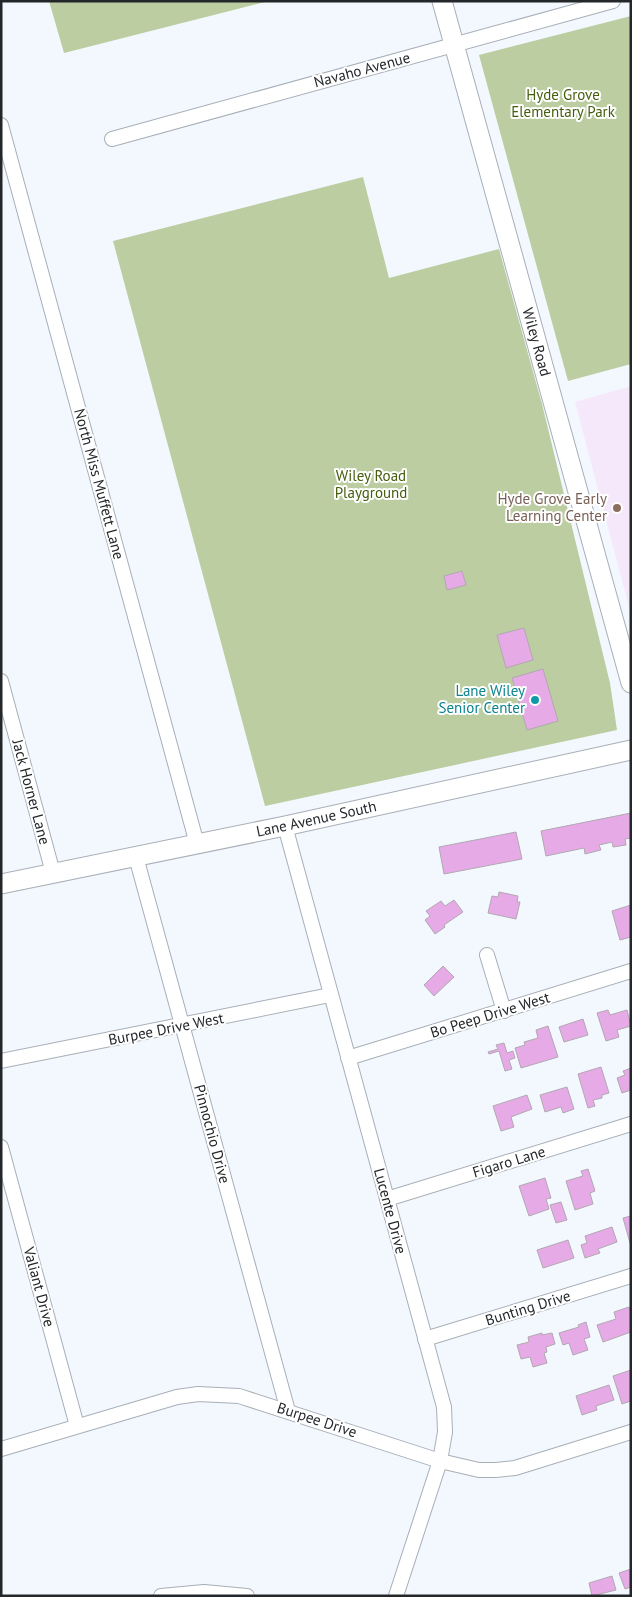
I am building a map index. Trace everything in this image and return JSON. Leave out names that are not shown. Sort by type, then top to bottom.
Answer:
[{"type":"street","name":"Wiley Road","points":[[442,1],[631,683]]},
{"type":"street","name":"Navaho Avenue","points":[[112,139],[613,1]]},
{"type":"street","name":"North Miss Muffett Lane","points":[[1,125],[197,844]]},
{"type":"street","name":"Jack Horner Lane","points":[[1,681],[53,873]]},
{"type":"street","name":"Lane Avenue South","points":[[1,884],[285,826],[631,750]]},
{"type":"street","name":"Lucente Drive","points":[[285,826],[444,1407],[445,1432],[440,1461],[396,1596]]},
{"type":"street","name":"Pinnochio Drive","points":[[136,857],[288,1410]]},
{"type":"street","points":[[487,956],[504,1011]]},
{"type":"street","name":"Bo Peep Drive West","points":[[348,1058],[631,972]]},
{"type":"street","name":"Burpee Drive West","points":[[1,1061],[330,995]]},
{"type":"street","name":"Figaro Lane","points":[[387,1199],[631,1124]]},
{"type":"street","name":"Valiant Drive","points":[[1,1147],[77,1426]]},
{"type":"street","name":"Bunting Drive","points":[[425,1339],[631,1276]]},
{"type":"street","name":"Burpee Drive","points":[[1,1448],[177,1397],[198,1394],[239,1396],[288,1410],[440,1461],[478,1470],[515,1468],[631,1432]]},
{"type":"street","points":[[161,1596],[204,1592],[247,1596]]},
{"type":"shaded area","name":"Hyde Grove Early Learning Center","points":[[631,386],[631,615],[575,402]]},
{"type":"green space","points":[[49,1],[269,1],[64,53]]},
{"type":"green space","name":"Hyde Grove Elementary Park","points":[[631,16],[631,364],[568,381],[479,55]]},
{"type":"green space","name":"Wiley Road Playground","points":[[363,177],[389,278],[499,249],[542,404],[610,683],[617,730],[265,806],[113,241]]},
{"type":"building","points":[[462,571],[466,585],[447,590],[444,576]]},
{"type":"building","points":[[524,628],[533,660],[506,668],[497,635]]},
{"type":"building","name":"Lane Wiley Senior Center","points":[[543,669],[558,721],[527,730],[512,678]]},
{"type":"building","points":[[631,813],[631,838],[625,839],[626,845],[613,847],[612,842],[599,845],[601,850],[585,854],[584,848],[546,856],[541,831]]},
{"type":"building","points":[[516,832],[522,859],[444,874],[439,847]]},
{"type":"building","points":[[499,892],[518,896],[517,902],[520,902],[516,919],[488,913],[492,896],[498,897]]},
{"type":"building","points":[[454,900],[463,912],[444,925],[445,927],[435,934],[425,920],[430,916],[426,911],[441,901],[445,906]]},
{"type":"building","points":[[631,905],[631,937],[620,940],[612,911]]},
{"type":"building","points":[[443,966],[454,977],[434,996],[424,985]]},
{"type":"building","points":[[608,1010],[610,1015],[627,1010],[631,1026],[617,1030],[619,1037],[606,1041],[597,1013]]},
{"type":"building","points":[[583,1019],[588,1035],[564,1042],[559,1027]]},
{"type":"building","points":[[548,1026],[558,1057],[521,1068],[515,1048],[525,1045],[524,1042],[538,1038],[536,1030]]},
{"type":"building","points":[[504,1043],[507,1053],[513,1051],[515,1058],[509,1060],[512,1069],[505,1071],[499,1051],[489,1054],[488,1052],[498,1049],[496,1045]]},
{"type":"building","points":[[601,1067],[609,1093],[602,1095],[602,1098],[593,1100],[595,1106],[588,1108],[578,1074]]},
{"type":"building","points":[[631,1068],[631,1090],[622,1093],[617,1078],[625,1075],[623,1071]]},
{"type":"building","points":[[567,1087],[574,1109],[563,1113],[561,1107],[545,1112],[540,1095]]},
{"type":"building","points":[[527,1095],[532,1109],[511,1117],[514,1127],[501,1131],[493,1106]]},
{"type":"building","points":[[588,1169],[595,1191],[590,1193],[593,1204],[575,1210],[566,1181],[583,1176],[581,1171]]},
{"type":"building","points":[[545,1178],[551,1198],[546,1199],[549,1209],[529,1216],[519,1186]]},
{"type":"building","points":[[561,1202],[567,1220],[556,1223],[550,1205]]},
{"type":"building","points":[[631,1216],[631,1243],[630,1243],[623,1218]]},
{"type":"building","points":[[612,1227],[617,1242],[598,1249],[600,1253],[585,1258],[581,1245],[587,1243],[585,1236]]},
{"type":"building","points":[[568,1240],[574,1258],[543,1268],[537,1250]]},
{"type":"building","points":[[629,1307],[631,1332],[603,1342],[597,1325],[616,1319],[614,1312]]},
{"type":"building","points":[[586,1322],[590,1337],[584,1339],[588,1350],[573,1355],[569,1343],[563,1345],[559,1333],[579,1327],[578,1325]]},
{"type":"building","points":[[542,1333],[542,1335],[552,1333],[555,1344],[546,1347],[547,1352],[544,1353],[547,1363],[533,1367],[530,1357],[521,1359],[517,1345],[529,1342],[528,1337]]},
{"type":"building","points":[[631,1370],[631,1401],[622,1404],[613,1376]]},
{"type":"building","points":[[609,1385],[614,1400],[596,1406],[597,1410],[582,1415],[576,1396]]},
{"type":"building","points":[[631,1569],[631,1587],[625,1589],[619,1573]]},
{"type":"building","points":[[612,1576],[616,1590],[592,1596],[589,1583]]},
{"type":"place","name":"Hyde Grove Early Learning Center","points":[[617,508]]},
{"type":"place","name":"Lane Wiley Senior Center","points":[[535,700]]}]
